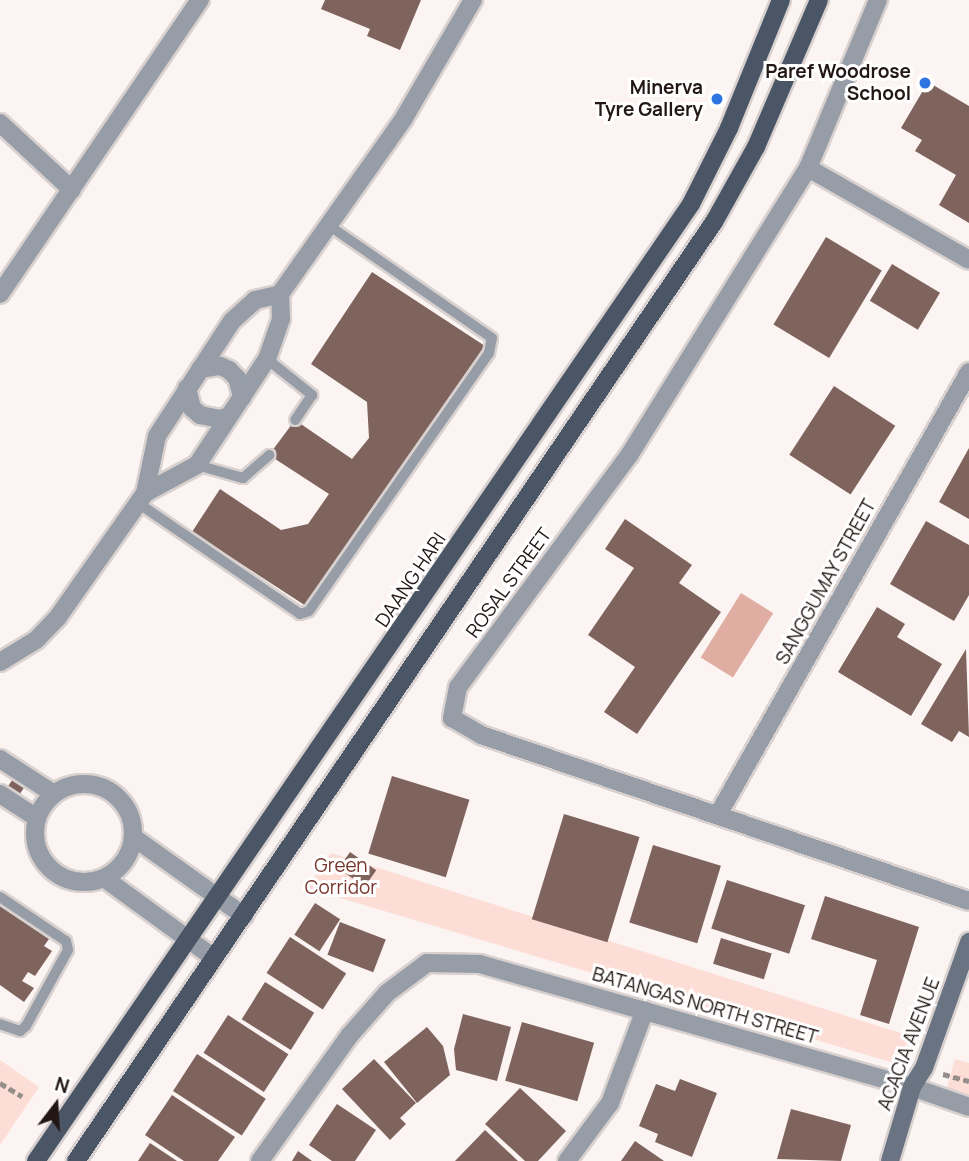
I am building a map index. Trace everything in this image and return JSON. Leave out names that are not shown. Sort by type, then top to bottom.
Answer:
[{"type":"main road","name":"DAANG HARI","points":[[36,1161],[691,204],[729,128],[782,0]]},
{"type":"main road","points":[[76,1161],[714,222],[757,147],[819,0]]},
{"type":"street","points":[[0,294],[200,0]]},
{"type":"street","points":[[142,498],[197,465],[267,359],[281,319],[280,294],[404,118],[473,0]]},
{"type":"street","name":"ROSAL STREET","points":[[878,0],[808,168],[630,454],[458,687],[452,718],[481,735],[719,813],[969,901]]},
{"type":"street","points":[[0,123],[72,190]]},
{"type":"street","points":[[808,168],[969,260]]},
{"type":"street","points":[[0,662],[36,640],[58,617],[142,498],[157,436],[187,388],[240,314],[255,300],[280,294]]},
{"type":"street","points":[[200,369],[220,366],[229,370],[237,378],[242,397]]},
{"type":"street","name":"SANGGUMAY STREET","points":[[719,813],[969,372]]},
{"type":"street","points":[[187,388],[192,408],[200,415],[220,419],[229,416]]},
{"type":"street","points":[[0,759],[54,794]]},
{"type":"street","points":[[84,784],[114,795],[126,807],[134,838],[124,862],[104,878],[72,881],[45,864],[34,834],[37,818],[54,794],[84,784]]},
{"type":"street","points":[[0,794],[37,818]]},
{"type":"street","points":[[134,838],[244,916]]},
{"type":"street","points":[[104,878],[214,958]]},
{"type":"street","name":"ACACIA AVENUE","points":[[890,1161],[912,1087],[924,1068],[969,942]]},
{"type":"street","name":"BATANGAS NORTH STREET","points":[[260,1161],[350,1035],[387,993],[427,964],[480,964],[912,1087],[969,1107]]},
{"type":"street","points":[[567,1161],[610,1103],[645,1010]]},
{"type":"lane","points":[[142,498],[300,614],[309,611],[489,353],[492,338],[328,225]]},
{"type":"lane","points":[[267,359],[312,395],[295,420]]},
{"type":"lane","points":[[197,465],[243,478],[269,455]]},
{"type":"lane","points":[[0,897],[66,941],[65,962],[44,1001],[20,1031],[0,1024]]},
{"type":"path","points":[[924,1068],[969,1082]]},
{"type":"path","points":[[0,1083],[22,1096]]},
{"type":"green space","name":"Green Corridor","points":[[331,853],[910,1036],[897,1064],[307,888]]},
{"type":"green space","points":[[955,1059],[969,1063],[969,1095],[947,1088]]},
{"type":"green space","points":[[0,1060],[39,1087],[0,1145]]},
{"type":"shaded area","points":[[741,593],[773,613],[733,678],[701,657]]},
{"type":"building","points":[[325,0],[421,0],[400,50],[367,36],[370,29],[321,9]]},
{"type":"building","points":[[928,82],[969,106],[969,223],[939,205],[956,175],[915,151],[922,140],[901,128]]},
{"type":"building","points":[[826,237],[882,270],[829,358],[773,324]]},
{"type":"building","points":[[892,264],[940,293],[918,330],[870,301]]},
{"type":"building","points":[[372,272],[485,346],[306,606],[192,532],[220,489],[281,530],[308,524],[329,494],[269,455],[295,420],[352,459],[369,438],[367,402],[311,364]]},
{"type":"building","points":[[834,386],[895,426],[851,495],[789,455]]},
{"type":"building","points":[[969,448],[969,519],[939,502]]},
{"type":"building","points":[[625,519],[692,565],[679,583],[721,612],[637,734],[604,712],[635,667],[588,635],[634,568],[605,549]]},
{"type":"building","points":[[926,521],[969,545],[969,595],[954,621],[890,584]]},
{"type":"building","points":[[877,607],[905,624],[897,637],[942,664],[911,716],[838,672]]},
{"type":"building","points":[[966,649],[969,737],[959,731],[952,742],[921,724]]},
{"type":"building","points":[[392,776],[469,800],[446,877],[368,853]]},
{"type":"building","points":[[13,779],[25,787],[18,796],[7,788]]},
{"type":"building","points":[[564,814],[640,837],[607,942],[532,919]]},
{"type":"building","points":[[653,845],[721,866],[697,943],[629,922]]},
{"type":"building","points":[[350,852],[376,870],[365,887],[339,868]]},
{"type":"building","points":[[727,880],[805,905],[789,954],[711,929]]},
{"type":"building","points":[[825,896],[919,927],[889,1024],[860,1015],[877,960],[811,939]]},
{"type":"building","points":[[315,903],[340,919],[319,951],[294,935]]},
{"type":"building","points":[[0,906],[49,939],[44,946],[52,951],[35,976],[28,972],[22,981],[34,988],[24,1002],[0,985]]},
{"type":"building","points":[[340,922],[386,940],[373,972],[327,955]]},
{"type":"building","points":[[290,937],[346,973],[323,1010],[267,973]]},
{"type":"building","points":[[721,938],[772,953],[764,979],[713,964]]},
{"type":"building","points":[[265,982],[314,1013],[291,1050],[242,1019]]},
{"type":"building","points":[[463,1014],[511,1027],[497,1081],[456,1070],[454,1049]]},
{"type":"building","points":[[228,1015],[288,1054],[264,1092],[203,1053]]},
{"type":"building","points":[[522,1022],[594,1043],[577,1101],[505,1081]]},
{"type":"building","points":[[427,1027],[443,1046],[450,1075],[417,1103],[384,1062]]},
{"type":"building","points":[[197,1054],[266,1099],[242,1136],[173,1091]]},
{"type":"building","points":[[374,1059],[416,1103],[400,1118],[406,1124],[390,1140],[342,1089]]},
{"type":"building","points":[[680,1079],[717,1093],[692,1157],[655,1142],[658,1134],[639,1126],[656,1084],[675,1091]]},
{"type":"building","points":[[520,1088],[566,1131],[538,1161],[525,1161],[485,1124]]},
{"type":"building","points":[[172,1095],[235,1137],[218,1161],[184,1161],[145,1135]]},
{"type":"building","points":[[337,1104],[376,1130],[355,1161],[332,1161],[309,1145]]},
{"type":"building","points":[[791,1109],[851,1125],[841,1161],[777,1159]]},
{"type":"building","points":[[485,1130],[518,1161],[455,1161]]},
{"type":"building","points":[[635,1141],[664,1161],[621,1161]]},
{"type":"building","points":[[150,1143],[177,1161],[138,1161]]},
{"type":"building","points":[[298,1151],[312,1161],[292,1161]]},
{"type":"place","name":"Paref Woodrose School","points":[[925,83]]},
{"type":"place","name":"Minerva Tyre Gallery","points":[[717,99]]}]
